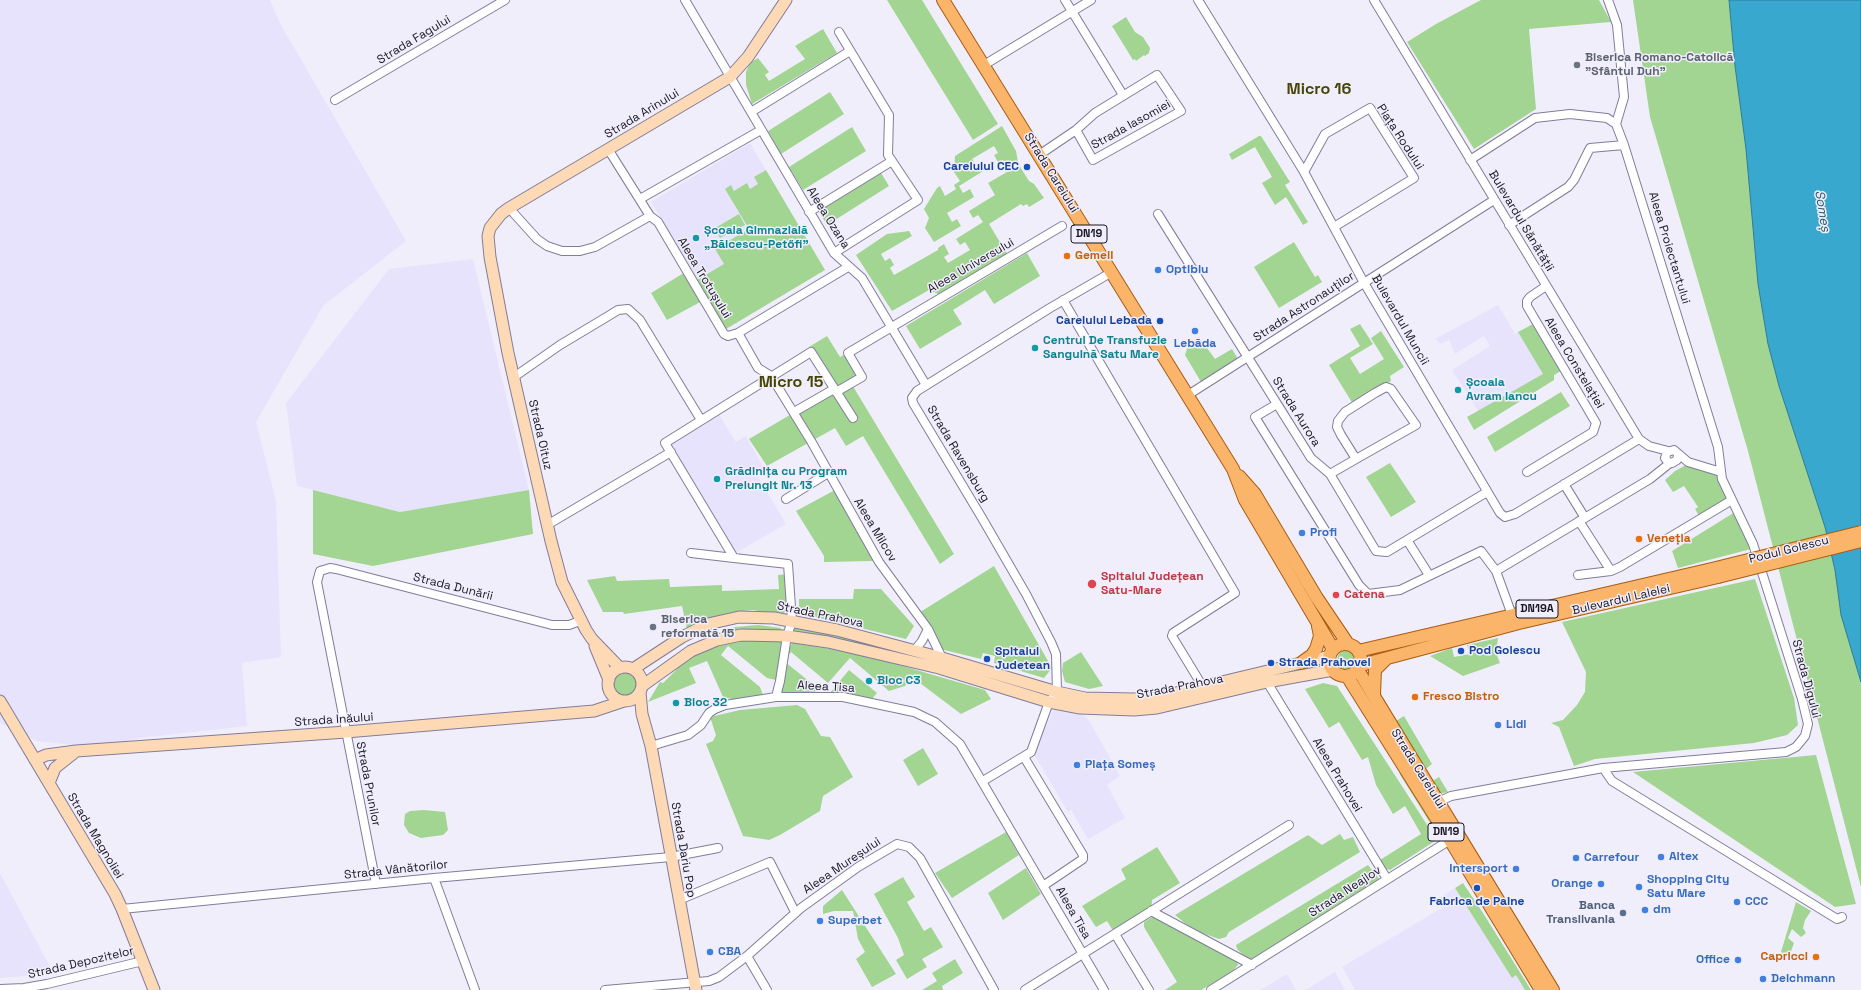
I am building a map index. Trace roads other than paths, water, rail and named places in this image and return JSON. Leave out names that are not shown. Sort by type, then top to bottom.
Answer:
[{"type":"main road","name":"Strada Careiului","points":[[944,0],[1188,395],[1232,469],[1245,500],[1318,623],[1331,653]]},
{"type":"main road","name":"Strada Careiului","points":[[1232,469],[1255,494],[1317,598],[1348,644]]},
{"type":"main road","name":"Podul Golescu","points":[[1717,572],[1861,532]]},
{"type":"main road","name":"Podul Golescu","points":[[1717,572],[1861,542]]},
{"type":"main road","name":"Bulevardul Lalelei","points":[[1358,651],[1512,615],[1717,572]]},
{"type":"main road","name":"Bulevardul Lalelei","points":[[1359,668],[1386,659],[1519,623],[1717,572]]},
{"type":"main road","points":[[1300,663],[1312,655],[1316,650],[1320,636],[1318,623]]},
{"type":"main road","points":[[1331,653],[1337,646],[1348,644]]},
{"type":"main road","name":"DN19","points":[[1348,644],[1353,646],[1358,651],[1361,658],[1359,668]]},
{"type":"main road","name":"DN19","points":[[1331,653],[1330,665],[1333,670]]},
{"type":"main road","points":[[1374,698],[1374,674],[1378,666],[1386,659]]},
{"type":"main road","name":"Strada Careiului","points":[[1359,668],[1374,698],[1553,990]]},
{"type":"main road","points":[[1333,670],[1337,674],[1347,676],[1359,668]]},
{"type":"main road","name":"Strada Careiului","points":[[1347,676],[1542,990]]},
{"type":"street","name":"Strada Fagului","points":[[335,100],[505,0]]},
{"type":"street","name":"Aleea Ozana","points":[[685,0],[834,253],[862,278],[926,385]]},
{"type":"street","name":"Strada Arinului","points":[[490,228],[494,221],[509,208],[730,77],[748,57],[786,0]]},
{"type":"street","points":[[1065,0],[1123,95]]},
{"type":"street","points":[[984,65],[1091,0]]},
{"type":"street","name":"Bulevardul Muncii","points":[[1198,0],[1304,172],[1364,282],[1500,513],[1505,517],[1509,517],[1639,439]]},
{"type":"street","points":[[1470,160],[1535,118],[1570,114],[1607,118],[1616,124],[1624,97],[1617,25],[1608,0]]},
{"type":"street","name":"Bulevardul Sănătății","points":[[1377,1],[1470,160],[1639,439],[1671,457],[1721,472]]},
{"type":"street","points":[[834,253],[918,200],[888,155],[889,115],[839,32]]},
{"type":"street","points":[[751,112],[850,50]]},
{"type":"street","name":"Strada Iasomiei","points":[[1039,155],[1076,130],[1095,113],[1157,75],[1181,111],[1093,160],[1076,130]]},
{"type":"street","name":"Piața Rodului","points":[[1304,172],[1325,134],[1370,108],[1414,178],[1334,228]]},
{"type":"street","name":"Aleea Proiectantului","points":[[1616,124],[1624,145],[1718,447],[1721,472],[1732,500]]},
{"type":"street","points":[[640,200],[761,130]]},
{"type":"street","points":[[1509,225],[1568,187],[1574,180],[1590,148],[1624,145]]},
{"type":"street","name":"Aleea Trotușului","points":[[608,149],[650,216],[658,222],[724,334],[728,336],[738,333]]},
{"type":"street","points":[[809,212],[892,161]]},
{"type":"street","name":"Strada Astronauților","points":[[1188,395],[1494,200]]},
{"type":"street","points":[[509,208],[537,239],[547,246],[562,251],[580,251],[595,247],[650,216]]},
{"type":"street","name":"Strada Aurora","points":[[1158,214],[1311,458],[1330,474],[1376,551],[1387,552],[1487,492]]},
{"type":"street","name":"Aleea Universului","points":[[835,391],[862,377],[848,353],[891,326],[1062,226]]},
{"type":"street","name":"Strada Oituz","points":[[490,228],[488,236],[490,257],[514,377],[547,525],[562,582],[580,621],[592,639],[620,668]]},
{"type":"street","points":[[771,376],[758,368],[738,333],[848,267]]},
{"type":"street","name":"Strada Ravensburg","points":[[1057,692],[1056,654],[1051,642],[982,518],[912,398],[914,394],[926,385],[1063,300],[1112,272]]},
{"type":"street","name":"Aleea Constelației","points":[[1527,472],[1593,432],[1596,423],[1527,306],[1527,301],[1530,297],[1546,286]]},
{"type":"street","points":[[1063,300],[1235,593],[1173,633],[1172,636],[1203,688]]},
{"type":"street","points":[[514,377],[560,345],[618,310],[628,309],[640,320],[701,420]]},
{"type":"street","points":[[734,558],[665,443],[811,352],[853,418]]},
{"type":"street","name":"Aleea Milcov","points":[[771,376],[794,412],[879,562],[928,629],[941,663]]},
{"type":"street","points":[[1330,474],[1416,425],[1391,389],[1386,387],[1375,393],[1345,412],[1338,421],[1337,427],[1356,459]]},
{"type":"street","points":[[794,412],[835,391]]},
{"type":"street","points":[[1277,404],[1255,417],[1359,584],[1368,594],[1400,590],[1481,550],[1496,571],[1512,615]]},
{"type":"street","points":[[547,525],[671,452]]},
{"type":"street","points":[[1496,571],[1650,479],[1662,469],[1671,457]]},
{"type":"street","points":[[786,499],[828,473]]},
{"type":"street","points":[[1564,484],[1610,571]]},
{"type":"street","points":[[1578,575],[1610,571],[1639,557],[1732,500]]},
{"type":"street","name":"Strada Digului","points":[[1438,802],[1450,796],[1614,766],[1786,752],[1796,747],[1805,736],[1808,724],[1802,699],[1750,537],[1732,500]]},
{"type":"street","points":[[1407,540],[1429,575]]},
{"type":"street","points":[[691,553],[788,564],[792,621],[787,636],[776,697]]},
{"type":"street","name":"Strada Dunării","points":[[320,571],[330,568],[336,569],[552,624],[569,625],[580,621]]},
{"type":"street","name":"Strada Prunilor","points":[[320,571],[317,582],[376,884]]},
{"type":"street","name":"Strada Prahova","points":[[633,669],[682,637],[708,624],[739,617],[774,618],[837,630],[914,651],[941,663],[1049,702],[1080,708],[1134,710],[1157,708],[1267,682],[1333,670]]},
{"type":"street","points":[[914,651],[922,641],[928,629]]},
{"type":"street","name":"Strada Prahova","points":[[641,689],[691,651],[717,640],[741,635],[787,636],[828,642],[941,663],[1085,698],[1155,698],[1203,688],[1300,663],[1331,653]]},
{"type":"street","name":"Strada Oituz","points":[[592,639],[610,686]]},
{"type":"street","points":[[594,712],[610,686],[615,671],[620,668],[633,669],[638,673],[641,679],[641,689],[627,700],[618,700],[610,686]]},
{"type":"street","name":"Aleea Prahovei","points":[[1267,682],[1387,879]]},
{"type":"street","name":"Strada Dariu Pop","points":[[641,689],[642,714],[651,746],[678,900],[696,986]]},
{"type":"street","points":[[983,781],[1031,752],[1040,731],[1049,702],[1057,692]]},
{"type":"street","name":"Aleea Tisa","points":[[651,746],[688,735],[701,725],[709,713],[725,705],[776,697],[843,697],[914,712],[935,722],[951,734],[960,744],[1104,990]]},
{"type":"street","name":"Strada Inăului","points":[[35,760],[46,755],[76,751],[346,732],[594,712],[627,700]]},
{"type":"street","name":"Strada Dariu Pop","points":[[627,700],[642,714]]},
{"type":"street","name":"Strada Magnoliei","points":[[0,701],[122,909],[154,990]]},
{"type":"street","points":[[49,783],[53,772],[60,762],[76,751]]},
{"type":"street","name":"Aleea Tisa","points":[[1024,757],[1083,855],[1083,859],[1043,886]]},
{"type":"street","points":[[1603,768],[1612,781],[1837,919],[1842,917]]},
{"type":"street","points":[[1024,990],[1289,825]]},
{"type":"street","name":"Strada Neajlov","points":[[1211,990],[1450,840]]},
{"type":"street","name":"Aleea Mureșului","points":[[605,990],[696,986],[719,978],[795,912],[882,852],[897,844],[909,847],[920,858],[994,990]]},
{"type":"street","name":"Strada Vânătorilor","points":[[122,909],[434,878],[671,857],[718,848]]},
{"type":"street","points":[[678,900],[770,862],[795,912]]},
{"type":"street","points":[[434,878],[475,990]]},
{"type":"street","points":[[1151,911],[1252,965]]},
{"type":"street","points":[[1115,934],[1149,990]]},
{"type":"street","points":[[746,956],[767,990]]},
{"type":"street","name":"Strada Depozitelor","points":[[0,989],[24,988],[47,984],[143,961]]},
{"type":"water","name":"Someș","points":[[1729,0],[1861,0],[1861,682],[1841,615],[1835,570],[1825,527],[1779,386],[1768,344],[1758,284],[1746,149],[1735,66]]},
{"type":"place","name":"Biserica Romano-Catolică \"Sfântul Duh\"","points":[[1577,65]]},
{"type":"place","name":"Careiului CEC","points":[[1027,167]]},
{"type":"place","name":"Școala Gimnazială „Bălcescu-Petőfi”","points":[[696,238]]},
{"type":"place","name":"Gemeli","points":[[1067,256]]},
{"type":"place","name":"Optiblu","points":[[1158,270]]},
{"type":"place","name":"Careiului Lebada","points":[[1160,321]]},
{"type":"place","name":"Lebăda","points":[[1195,331]]},
{"type":"place","name":"Centrul De Transfuzie Sanguină Satu Mare","points":[[1035,348]]},
{"type":"place","name":"Școala Avram Iancu","points":[[1458,390]]},
{"type":"place","name":"Grădinița cu Program Prelungit Nr. 13","points":[[717,479]]},
{"type":"place","name":"Profi","points":[[1302,533]]},
{"type":"place","name":"Veneția","points":[[1639,539]]},
{"type":"place","name":"Spitalul Județean Satu-Mare","points":[[1092,584]]},
{"type":"place","name":"Catena","points":[[1336,595]]},
{"type":"place","name":"Biserica reformată 15","points":[[653,627]]},
{"type":"place","name":"Pod Golescu","points":[[1461,651]]},
{"type":"place","name":"Spitalul Judetean","points":[[987,659]]},
{"type":"place","name":"Strada Prahovei","points":[[1271,663]]},
{"type":"place","name":"Bloc C3","points":[[869,681]]},
{"type":"place","name":"Fresco Bistro","points":[[1415,697]]},
{"type":"place","name":"Bloc 32","points":[[676,703]]},
{"type":"place","name":"Lidl","points":[[1498,725]]},
{"type":"place","name":"Piața Someș","points":[[1077,765]]},
{"type":"place","name":"Altex","points":[[1661,857]]},
{"type":"place","name":"Carrefour","points":[[1576,858]]},
{"type":"place","name":"Intersport","points":[[1516,869]]},
{"type":"place","name":"Orange","points":[[1601,884]]},
{"type":"place","name":"Shopping City Satu Mare","points":[[1639,887]]},
{"type":"place","name":"Fabrica de Paine","points":[[1477,888]]},
{"type":"place","name":"CCC","points":[[1737,902]]},
{"type":"place","name":"dm","points":[[1645,910]]},
{"type":"place","name":"Banca Transilvania","points":[[1623,913]]},
{"type":"place","name":"Superbet","points":[[820,921]]},
{"type":"place","name":"CBA","points":[[710,952]]},
{"type":"place","name":"Capricci","points":[[1816,957]]},
{"type":"place","name":"Office","points":[[1738,960]]},
{"type":"place","name":"Deichmann","points":[[1763,979]]},
{"type":"district","name":"Micro 16","points":[[1319,90]]},
{"type":"district","name":"Micro 15","points":[[791,383]]}]
